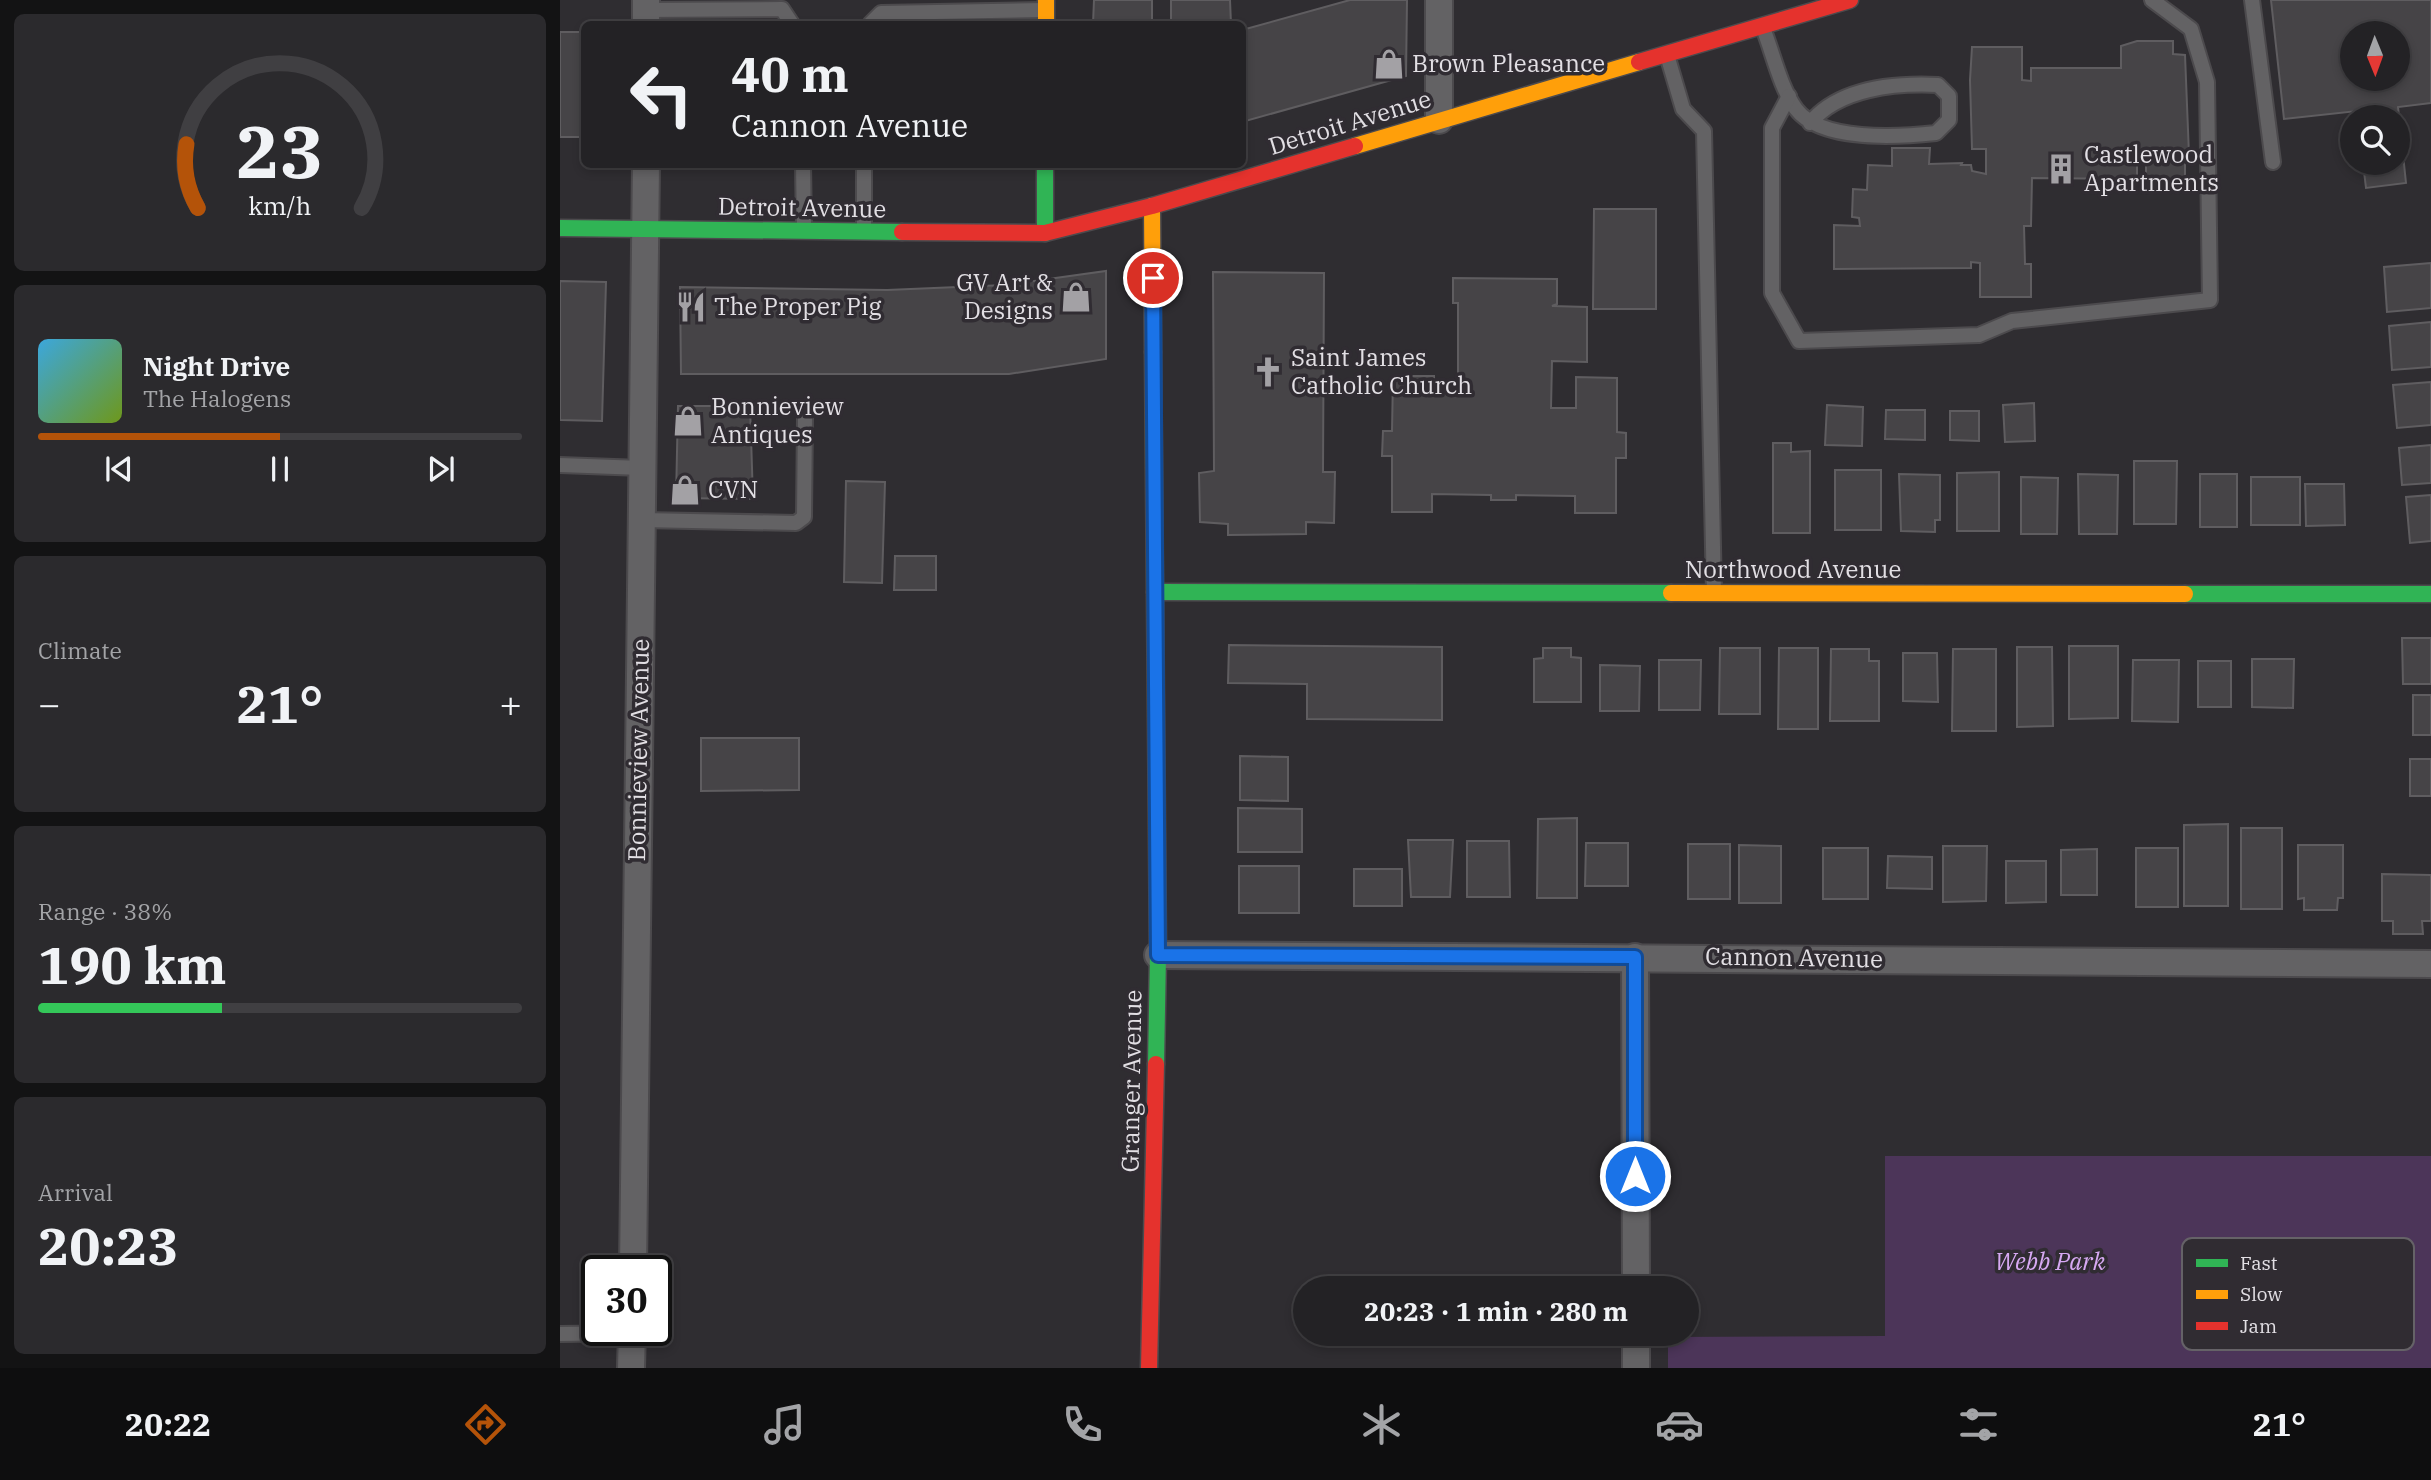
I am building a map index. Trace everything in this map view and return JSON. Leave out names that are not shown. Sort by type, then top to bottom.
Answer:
[{"type":"street","points":[[1439,0],[1439,120]]},
{"type":"street","name":"Detroit Avenue","points":[[560,228],[1045,233],[1152,206],[1836,2]]},
{"type":"street","name":"Bonnieview Avenue","points":[[633,1255],[646,168]]},
{"type":"street","points":[[1045,168],[1045,233]]},
{"type":"street","name":"Granger Avenue","points":[[1149,1368],[1158,955],[1152,206]]},
{"type":"street","name":"Northwood Avenue","points":[[1155,592],[2431,594]]},
{"type":"street","name":"Cannon Avenue","points":[[1158,955],[2431,964]]},
{"type":"street","points":[[1635,957],[1636,1276]]},
{"type":"street","points":[[631,1368],[632,1346]]},
{"type":"street","points":[[1636,1346],[1636,1368]]},
{"type":"lane","points":[[1789,96],[1772,128],[1772,293],[1799,341],[1979,335],[2012,321],[2210,300],[2207,82],[2191,29],[2152,0]]},
{"type":"lane","points":[[2252,0],[2273,162]]},
{"type":"lane","points":[[646,11],[782,9],[790,21]]},
{"type":"lane","points":[[873,21],[881,13],[1046,11]]},
{"type":"lane","points":[[1762,25],[1789,96],[1796,109],[1810,123],[1843,132],[1936,133],[1949,120],[1949,96],[1938,85],[1866,92],[1822,108],[1810,123]]},
{"type":"lane","points":[[1666,53],[1683,110],[1704,131],[1714,593]]},
{"type":"lane","points":[[803,168],[804,231]]},
{"type":"lane","points":[[864,168],[864,231]]},
{"type":"lane","points":[[642,520],[796,523],[804,517],[806,502],[805,417]]},
{"type":"lane","points":[[560,465],[642,468]]},
{"type":"lane","points":[[560,1334],[581,1333]]},
{"type":"green space","name":"Webb Park","points":[[1885,1156],[2431,1156],[2431,1368],[1668,1368],[1668,1346],[1699,1346],[1699,1337],[1885,1336]]},
{"type":"building","points":[[1094,0],[1152,0],[1152,21],[1093,21]]},
{"type":"building","points":[[1171,0],[1230,0],[1231,21],[1171,21]]},
{"type":"building","points":[[1350,0],[1407,0],[1406,76],[1246,121],[1246,29]]},
{"type":"building","points":[[2271,0],[2431,0],[2431,103],[2340,105],[2340,113],[2284,119]]},
{"type":"building","points":[[560,32],[581,32],[581,137],[560,137]]},
{"type":"building","name":"Castlewood Apartments","points":[[2137,41],[2173,41],[2173,54],[2185,55],[2189,155],[2185,155],[2185,192],[2146,192],[2146,159],[2137,159],[2137,179],[2032,178],[2031,226],[2024,226],[2025,264],[2031,264],[2031,297],[1980,297],[1980,263],[1971,262],[1971,268],[1834,269],[1834,225],[1860,226],[1859,218],[1852,217],[1853,189],[1867,190],[1868,165],[1892,166],[1892,148],[1930,148],[1929,164],[1962,163],[1961,165],[1971,165],[1972,171],[1986,174],[1986,149],[1972,149],[1972,47],[2022,47],[2022,80],[2031,81],[2031,68],[2121,68],[2121,46]]},
{"type":"building","points":[[2364,175],[2405,175],[2406,183],[2366,188]]},
{"type":"building","points":[[1594,209],[1656,209],[1656,309],[1593,309]]},
{"type":"building","points":[[2431,263],[2431,308],[2387,312],[2384,267]]},
{"type":"building","points":[[1106,271],[1106,359],[1009,374],[681,374],[680,287],[887,290],[1005,285]]},
{"type":"building","name":"Saint James Catholic Church","points":[[1213,272],[1324,273],[1323,472],[1335,472],[1334,523],[1306,522],[1306,534],[1228,535],[1228,524],[1200,522],[1199,473],[1214,471]]},
{"type":"building","points":[[1453,278],[1557,279],[1557,304],[1552,306],[1587,307],[1587,362],[1552,361],[1551,408],[1576,408],[1576,377],[1617,378],[1617,432],[1626,433],[1626,458],[1616,458],[1616,513],[1575,513],[1575,496],[1516,495],[1516,500],[1491,500],[1491,495],[1432,494],[1432,512],[1392,512],[1392,456],[1382,456],[1383,431],[1392,431],[1393,376],[1434,376],[1434,394],[1458,394],[1458,303],[1453,303]]},
{"type":"building","points":[[560,281],[606,282],[602,421],[560,420]]},
{"type":"building","points":[[2431,322],[2431,367],[2392,370],[2389,326]]},
{"type":"building","points":[[2431,382],[2431,425],[2397,428],[2393,385]]},
{"type":"building","points":[[2034,403],[2035,441],[2005,442],[2003,405]]},
{"type":"building","points":[[1827,405],[1863,407],[1862,446],[1825,445]]},
{"type":"building","points":[[678,406],[750,406],[753,499],[676,498]]},
{"type":"building","points":[[1886,410],[1925,410],[1925,440],[1885,439]]},
{"type":"building","points":[[1950,411],[1979,411],[1979,441],[1950,440]]},
{"type":"building","points":[[1773,443],[1791,443],[1791,452],[1810,451],[1810,533],[1773,533]]},
{"type":"building","points":[[2431,445],[2431,483],[2402,485],[2399,448]]},
{"type":"building","points":[[2134,461],[2177,461],[2176,524],[2134,524]]},
{"type":"building","points":[[1835,470],[1881,470],[1881,530],[1835,530]]},
{"type":"building","points":[[1999,472],[1999,531],[1957,531],[1957,473]]},
{"type":"building","points":[[1899,474],[1940,475],[1940,520],[1935,520],[1935,532],[1901,531]]},
{"type":"building","points":[[2078,474],[2118,475],[2117,534],[2079,534]]},
{"type":"building","points":[[2200,474],[2237,474],[2237,527],[2200,527]]},
{"type":"building","points":[[2021,477],[2058,478],[2057,534],[2021,534]]},
{"type":"building","points":[[2251,477],[2300,477],[2300,525],[2251,525]]},
{"type":"building","points":[[846,481],[885,482],[882,583],[844,582]]},
{"type":"building","points":[[2305,484],[2344,484],[2345,525],[2306,526]]},
{"type":"building","points":[[2431,495],[2431,541],[2410,543],[2406,497]]},
{"type":"building","points":[[895,556],[936,556],[936,590],[894,590]]},
{"type":"building","points":[[2402,638],[2431,638],[2431,684],[2403,684]]},
{"type":"building","points":[[1229,645],[1442,647],[1442,720],[1307,719],[1307,684],[1228,683]]},
{"type":"building","points":[[2069,646],[2118,646],[2118,718],[2069,719]]},
{"type":"building","points":[[2017,647],[2052,647],[2053,726],[2017,727]]},
{"type":"building","points":[[1543,648],[1571,648],[1571,657],[1581,658],[1581,702],[1534,702],[1534,659],[1543,658]]},
{"type":"building","points":[[1720,648],[1760,648],[1760,714],[1719,714]]},
{"type":"building","points":[[1779,648],[1818,648],[1818,729],[1778,729]]},
{"type":"building","points":[[1831,649],[1869,649],[1869,661],[1879,661],[1879,721],[1830,721]]},
{"type":"building","points":[[1953,649],[1996,649],[1996,731],[1952,731]]},
{"type":"building","points":[[1903,653],[1937,653],[1938,702],[1903,701]]},
{"type":"building","points":[[2252,659],[2294,659],[2293,708],[2252,707]]},
{"type":"building","points":[[1659,660],[1701,660],[1700,710],[1659,710]]},
{"type":"building","points":[[2133,660],[2179,660],[2178,722],[2132,721]]},
{"type":"building","points":[[2198,661],[2231,661],[2231,707],[2198,707]]},
{"type":"building","points":[[1600,665],[1640,666],[1639,711],[1600,711]]},
{"type":"building","points":[[2413,695],[2431,695],[2431,735],[2413,735]]},
{"type":"building","points":[[701,738],[799,738],[799,790],[701,791]]},
{"type":"building","points":[[1240,756],[1288,757],[1288,801],[1240,800]]},
{"type":"building","points":[[2410,759],[2431,759],[2431,796],[2410,796]]},
{"type":"building","points":[[1238,808],[1302,809],[1302,852],[1238,852]]},
{"type":"building","points":[[1577,818],[1577,898],[1537,898],[1538,819]]},
{"type":"building","points":[[2228,824],[2228,906],[2184,906],[2184,825]]},
{"type":"building","points":[[2241,828],[2282,828],[2282,909],[2241,909]]},
{"type":"building","points":[[1408,840],[1453,840],[1450,897],[1411,897]]},
{"type":"building","points":[[1467,841],[1509,841],[1510,897],[1467,897]]},
{"type":"building","points":[[1586,843],[1628,843],[1628,886],[1585,886]]},
{"type":"building","points":[[1688,844],[1730,844],[1730,899],[1688,899]]},
{"type":"building","points":[[1739,845],[1781,846],[1781,903],[1739,903]]},
{"type":"building","points":[[2298,845],[2343,845],[2343,898],[2338,898],[2337,910],[2304,910],[2304,898],[2298,899]]},
{"type":"building","points":[[1943,846],[1987,846],[1986,901],[1943,902]]},
{"type":"building","points":[[1823,848],[1868,848],[1868,899],[1823,899]]},
{"type":"building","points":[[2136,848],[2178,848],[2178,907],[2136,907]]},
{"type":"building","points":[[2097,849],[2097,895],[2061,895],[2061,850]]},
{"type":"building","points":[[1888,856],[1932,857],[1932,889],[1887,888]]},
{"type":"building","points":[[2006,861],[2046,861],[2046,902],[2006,903]]},
{"type":"building","points":[[1239,866],[1299,866],[1299,913],[1239,913]]},
{"type":"building","points":[[1354,869],[1402,869],[1402,906],[1354,906]]},
{"type":"building","points":[[2382,874],[2431,875],[2431,921],[2422,921],[2423,934],[2393,934],[2393,921],[2382,921]]},
{"type":"traffic: fast","points":[[1045,168],[1045,233]]},
{"type":"traffic: fast","points":[[560,228],[902,232]]},
{"type":"traffic: fast","points":[[1153,352],[1158,955],[1156,1064]]},
{"type":"traffic: fast","points":[[1155,592],[1671,593]]},
{"type":"traffic: fast","points":[[2185,594],[2431,594]]},
{"type":"traffic: slow","points":[[1046,0],[1046,21]]},
{"type":"traffic: slow","points":[[1355,146],[1639,62]]},
{"type":"traffic: slow","points":[[1152,206],[1153,352]]},
{"type":"traffic: slow","points":[[1671,593],[2185,594]]},
{"type":"traffic: jam","points":[[1639,62],[1850,0]]},
{"type":"traffic: jam","points":[[902,232],[1045,233],[1152,206],[1355,146]]},
{"type":"traffic: jam","points":[[1149,1368],[1156,1064]]},
{"type":"place","name":"Brown Pleasance","points":[[1389,64]]},
{"type":"place","name":"Castlewood Apartments","points":[[2061,169]]},
{"type":"place","name":"GV Art & Designs","points":[[1076,297]]},
{"type":"place","name":"The Proper Pig","points":[[691,307]]},
{"type":"place","name":"Saint James Catholic Church","points":[[1268,372]]},
{"type":"place","name":"Bonnieview Antiques","points":[[688,421]]},
{"type":"place","name":"CVN","points":[[685,490]]},
{"type":"route","points":[[1153,278],[1158,955],[1635,957],[1635,1176]]}]
